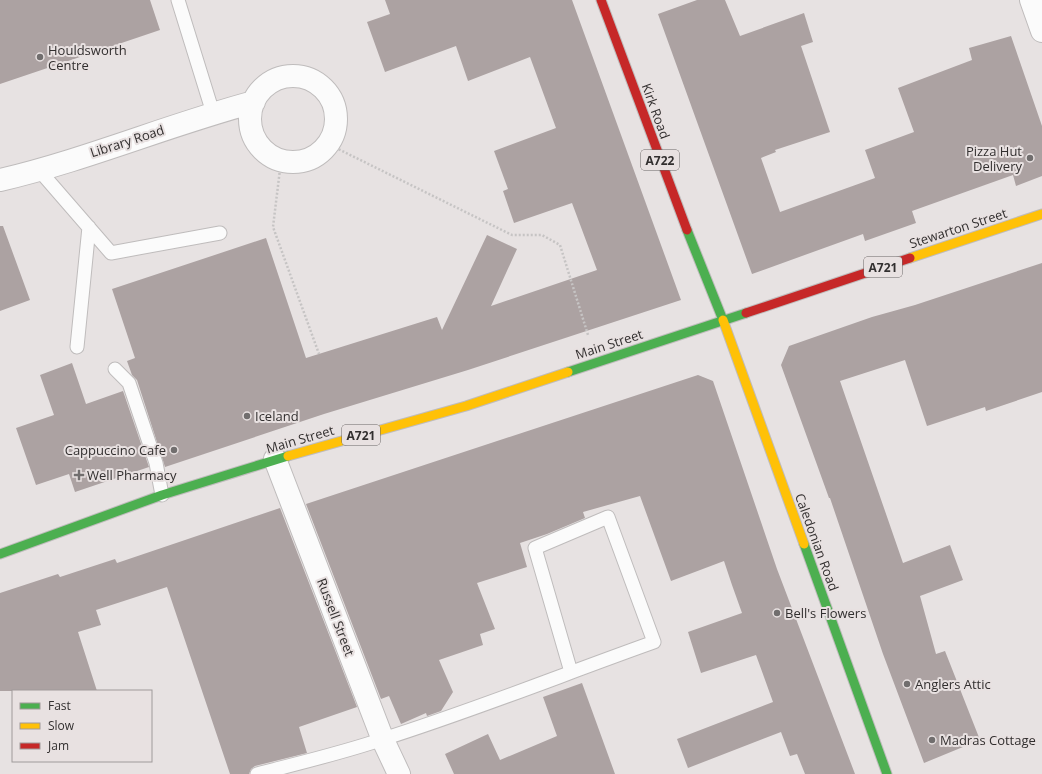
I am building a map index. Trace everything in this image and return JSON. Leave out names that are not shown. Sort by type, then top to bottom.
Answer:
[{"type":"main road","name":"Kirk Road","points":[[601,0],[666,176],[723,320]]},
{"type":"main road","name":"Stewarton Street","points":[[723,320],[1042,214]]},
{"type":"main road","name":"Main Street","points":[[0,554],[162,495],[275,459],[466,406],[723,320]]},
{"type":"main road","name":"Caledonian Road","points":[[723,320],[887,774]]},
{"type":"street","points":[[1032,0],[1042,31]]},
{"type":"street","points":[[292,76],[304,78],[317,84],[326,92],[333,105],[334,132],[328,144],[307,160],[294,162],[281,161],[268,154],[257,144],[251,130],[250,116],[254,102],[260,91],[269,83],[280,78],[292,76]]},
{"type":"street","name":"Library Road","points":[[0,180],[39,170],[213,113],[254,102]]},
{"type":"street","name":"Russell Street","points":[[275,459],[383,740],[399,774]]},
{"type":"lane","points":[[178,0],[213,113]]},
{"type":"lane","points":[[39,170],[111,252],[220,233]]},
{"type":"lane","points":[[77,347],[89,227]]},
{"type":"lane","points":[[115,369],[128,383],[156,463],[162,495]]},
{"type":"lane","points":[[257,774],[383,740],[654,642],[608,517],[536,548],[571,672]]},
{"type":"path","points":[[328,144],[512,235],[542,235],[560,245],[588,333],[585,365]]},
{"type":"path","points":[[281,161],[273,227],[319,354]]},
{"type":"building","name":"Houldsworth Centre","points":[[0,0],[150,0],[160,30],[0,84]]},
{"type":"building","points":[[385,0],[572,0],[681,300],[468,370],[324,414],[165,467],[137,380],[132,375],[127,361],[135,358],[112,289],[266,238],[306,358],[437,317],[442,330],[487,235],[517,249],[491,306],[597,270],[572,203],[514,223],[503,191],[508,189],[494,151],[556,128],[530,57],[468,81],[456,46],[385,72],[367,22],[390,14]]},
{"type":"building","points":[[697,0],[725,0],[740,36],[804,13],[813,42],[801,46],[830,132],[775,150],[776,152],[761,158],[780,212],[875,178],[865,150],[914,132],[898,88],[972,60],[969,48],[1011,36],[1042,126],[1042,176],[1016,186],[1013,175],[912,211],[916,223],[865,241],[863,234],[752,274],[658,14]]},
{"type":"building","points":[[0,226],[3,226],[30,300],[0,311]]},
{"type":"building","points":[[1042,263],[1042,392],[986,411],[985,407],[927,426],[905,360],[840,381],[903,563],[950,545],[963,580],[920,596],[936,654],[945,651],[980,740],[924,763],[883,654],[830,498],[781,365],[789,346],[872,317],[915,305]]},
{"type":"building","points":[[72,363],[86,404],[123,391],[149,467],[75,492],[69,474],[36,485],[16,428],[54,415],[40,375]]},
{"type":"building","points":[[698,375],[713,381],[777,569],[855,774],[805,774],[797,754],[790,756],[781,732],[688,768],[677,739],[773,702],[756,655],[701,673],[688,632],[742,613],[724,561],[671,581],[640,496],[583,512],[585,518],[547,534],[520,543],[527,567],[477,583],[495,629],[480,634],[483,645],[439,660],[453,692],[441,711],[427,716],[426,713],[401,724],[389,696],[381,699],[306,504]]},
{"type":"building","points":[[280,508],[357,707],[299,727],[307,753],[255,766],[251,769],[249,774],[230,774],[167,587],[96,610],[101,625],[78,632],[97,690],[0,691],[0,593],[58,574],[60,577],[115,559],[117,563]]},
{"type":"building","points":[[582,683],[615,774],[454,774],[445,754],[488,734],[500,760],[557,736],[543,697]]},
{"type":"traffic: fast","points":[[687,230],[723,320]]},
{"type":"traffic: fast","points":[[568,372],[746,313]]},
{"type":"traffic: fast","points":[[0,554],[162,495],[288,456]]},
{"type":"traffic: fast","points":[[804,544],[887,774]]},
{"type":"traffic: slow","points":[[910,258],[1042,214]]},
{"type":"traffic: slow","points":[[723,320],[804,544]]},
{"type":"traffic: slow","points":[[288,456],[466,406],[568,372]]},
{"type":"traffic: jam","points":[[601,0],[687,230]]},
{"type":"traffic: jam","points":[[746,313],[910,258]]},
{"type":"place","name":"Houldsworth Centre","points":[[40,57]]},
{"type":"place","name":"Pizza Hut Delivery","points":[[1030,158]]},
{"type":"place","name":"Iceland","points":[[247,416]]},
{"type":"place","name":"Cappuccino Cafe","points":[[174,450]]},
{"type":"place","name":"Well Pharmacy","points":[[79,475]]},
{"type":"place","name":"Bell's Flowers","points":[[777,613]]},
{"type":"place","name":"Anglers Attic","points":[[907,684]]},
{"type":"place","name":"Madras Cottage","points":[[932,740]]}]
